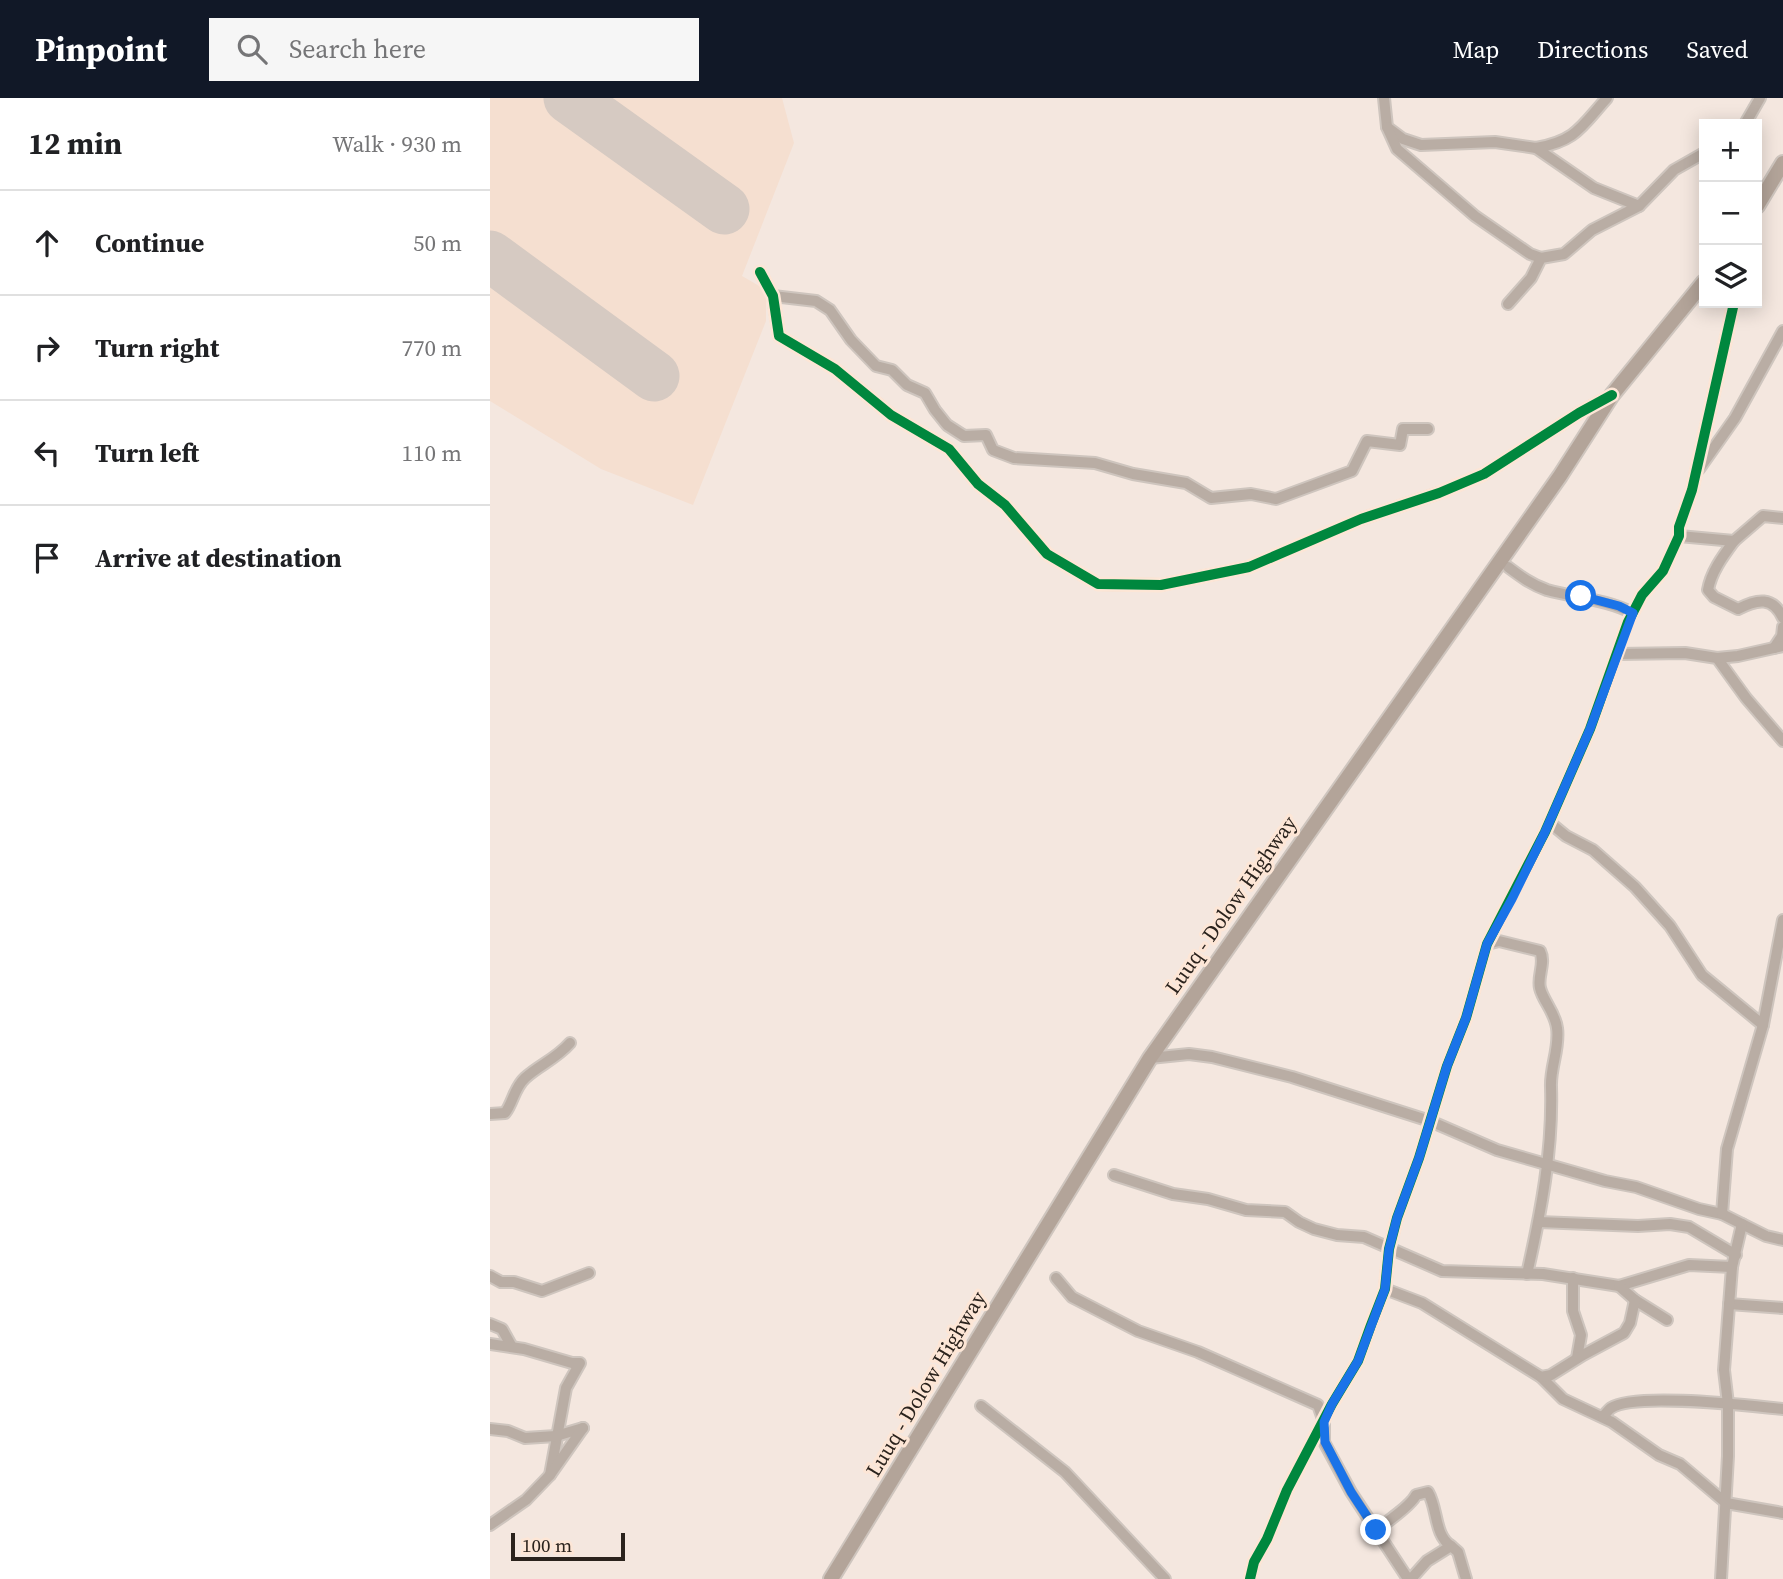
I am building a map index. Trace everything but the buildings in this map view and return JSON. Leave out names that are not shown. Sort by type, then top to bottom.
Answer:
[{"type":"main road","points":[[1762,198],[1783,163]]},
{"type":"main road","name":"Luuq - Dolow Highway","points":[[831,1579],[1150,1058],[1560,476],[1612,395],[1699,288]]},
{"type":"street","points":[[1384,98],[1387,127],[1397,149],[1475,216],[1530,254],[1541,258],[1564,254],[1592,230],[1639,206],[1674,170],[1699,156]]},
{"type":"street","points":[[1387,127],[1403,139],[1420,145],[1495,142],[1536,148],[1554,145],[1573,136],[1607,98]]},
{"type":"street","points":[[1748,119],[1760,98]]},
{"type":"street","points":[[1536,148],[1594,188],[1639,206]]},
{"type":"street","points":[[1508,304],[1531,278],[1541,258]]},
{"type":"street","points":[[760,272],[773,296],[779,336],[835,369],[891,415],[949,449],[978,484],[1005,505],[1047,554],[1098,584],[1161,585],[1249,567],[1361,519],[1439,493],[1484,474],[1612,395]]},
{"type":"street","points":[[773,296],[816,301],[830,310],[851,340],[876,366],[892,370],[908,385],[925,394],[947,425],[964,436],[986,435],[993,450],[1014,458],[1095,463],[1133,474],[1186,482],[1211,498],[1251,494],[1276,499],[1352,471],[1367,441],[1400,445],[1404,429],[1427,429]]},
{"type":"street","points":[[1250,1579],[1254,1562],[1267,1539],[1287,1490],[1358,1361],[1385,1289],[1389,1249],[1397,1218],[1447,1066],[1466,1018],[1487,944],[1549,822],[1590,729],[1633,613],[1642,594],[1663,571],[1679,536],[1679,527],[1696,474],[1733,308]]},
{"type":"street","points":[[1696,474],[1735,418],[1783,331]]},
{"type":"street","points":[[1783,518],[1763,516],[1734,541],[1722,557],[1708,590],[1714,597],[1738,609],[1753,601],[1767,601],[1779,608],[1783,618]]},
{"type":"street","points":[[1679,536],[1734,541]]},
{"type":"street","points":[[1508,568],[1528,582],[1547,590],[1619,606],[1633,613]]},
{"type":"street","points":[[1618,654],[1685,653],[1717,658],[1738,656],[1778,647],[1783,627]]},
{"type":"street","points":[[1717,658],[1746,698],[1783,741]]},
{"type":"street","points":[[1549,822],[1566,836],[1593,850],[1635,887],[1670,926],[1702,975],[1763,1025]]},
{"type":"street","points":[[1723,1214],[1727,1149],[1763,1025],[1783,920]]},
{"type":"street","points":[[1487,944],[1499,941],[1540,951],[1543,956],[1540,989],[1550,1006],[1557,1028],[1557,1049],[1550,1085],[1553,1099],[1548,1165],[1527,1274]]},
{"type":"street","points":[[490,1114],[505,1113],[522,1081],[538,1067],[557,1057],[570,1043]]},
{"type":"street","points":[[1150,1058],[1189,1054],[1212,1057],[1292,1077],[1430,1121],[1497,1150],[1636,1187],[1699,1209],[1723,1214],[1766,1236],[1783,1240]]},
{"type":"street","points":[[1114,1175],[1173,1194],[1208,1199],[1246,1210],[1285,1212],[1299,1223],[1314,1229],[1364,1237],[1383,1243],[1389,1249],[1442,1271],[1527,1274],[1619,1286],[1689,1265],[1734,1261]]},
{"type":"street","points":[[1539,1222],[1638,1226],[1670,1224],[1689,1227],[1734,1261]]},
{"type":"street","points":[[1721,1579],[1728,1404],[1724,1370],[1734,1261],[1742,1224]]},
{"type":"street","points":[[490,1290],[493,1278],[542,1291],[589,1273]]},
{"type":"street","points":[[1056,1278],[1072,1297],[1138,1331],[1198,1352],[1318,1405],[1324,1422],[1325,1442],[1351,1492],[1410,1579],[1427,1562],[1451,1546]]},
{"type":"street","points":[[1573,1278],[1573,1311],[1581,1335],[1577,1358]]},
{"type":"street","points":[[1619,1286],[1635,1300],[1667,1320]]},
{"type":"street","points":[[1385,1289],[1422,1303],[1541,1377],[1563,1399],[1603,1416],[1659,1455],[1680,1464],[1726,1503],[1783,1513]]},
{"type":"street","points":[[1541,1377],[1551,1375],[1624,1333],[1630,1323],[1635,1300]]},
{"type":"street","points":[[1729,1304],[1783,1307]]},
{"type":"street","points":[[490,1324],[502,1329],[512,1347]]},
{"type":"street","points":[[490,1344],[580,1363],[566,1388],[550,1475]]},
{"type":"street","points":[[1603,1416],[1612,1407],[1637,1401],[1783,1409]]},
{"type":"street","points":[[981,1406],[1065,1472],[1165,1579]]},
{"type":"street","points":[[490,1429],[508,1431],[524,1437],[556,1436],[583,1428],[550,1475],[526,1500],[490,1525]]},
{"type":"street","points":[[1376,1530],[1413,1502],[1416,1494],[1428,1492],[1434,1502],[1439,1531],[1446,1542],[1458,1552],[1466,1579]]},
{"type":"shaded area","points":[[490,98],[782,98],[794,143],[742,276],[766,290],[766,321],[693,505],[601,469],[490,401]]},
{"type":"runway","points":[[569,98],[724,209]]},
{"type":"runway","points":[[490,256],[654,376]]},
{"type":"cycle path","points":[[760,272],[773,296],[779,336],[835,369],[891,415],[949,449],[978,484],[1005,505],[1047,554],[1098,584],[1161,585],[1249,567],[1361,519],[1439,493],[1484,474],[1612,395]]},
{"type":"cycle path","points":[[1250,1579],[1254,1562],[1267,1539],[1287,1490],[1358,1361],[1385,1289],[1389,1249],[1397,1218],[1419,1158],[1447,1066],[1466,1018],[1487,944],[1545,832],[1590,729],[1628,622],[1642,595],[1663,571],[1679,536],[1733,308]]},
{"type":"route","points":[[1376,1530],[1351,1492],[1325,1442],[1324,1422],[1358,1361],[1385,1289],[1389,1249],[1397,1218],[1419,1158],[1447,1066],[1466,1018],[1487,944],[1545,832],[1590,729],[1633,613],[1619,606],[1581,596]]}]
